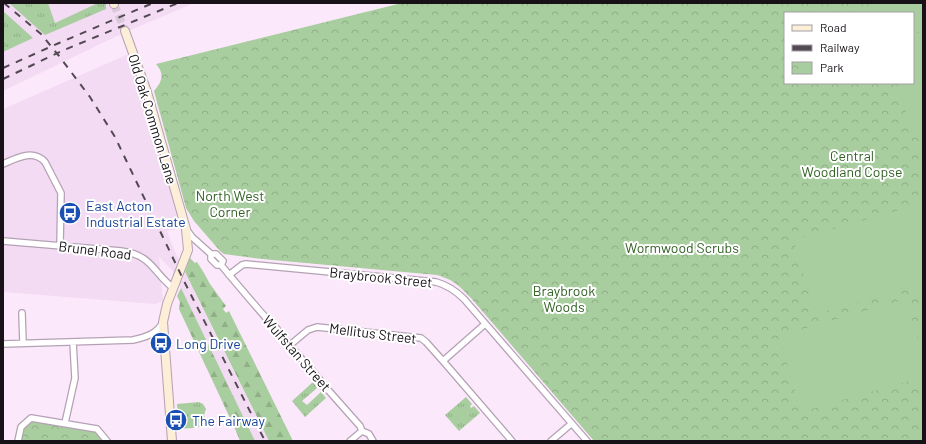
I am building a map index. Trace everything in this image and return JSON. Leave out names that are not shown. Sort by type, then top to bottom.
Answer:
[{"type":"street","name":"Old Oak Common Lane","points":[[125,31],[148,94],[186,229],[188,250],[166,308],[163,322],[172,441]]},
{"type":"street","points":[[3,164],[28,155],[41,158],[45,162],[62,193],[60,245]]},
{"type":"street","name":"Wulfstan Street","points":[[186,229],[192,237],[211,254],[211,259],[217,265],[221,265],[270,322],[278,329],[279,333],[320,380],[323,387],[329,391],[360,426],[362,431],[368,434],[373,441]]},
{"type":"street","name":"Brunel Road","points":[[3,241],[135,253],[152,264],[173,288]]},
{"type":"street","name":"Braybrook Street","points":[[229,275],[242,265],[246,264],[436,282],[448,286],[459,294],[587,441]]},
{"type":"street","points":[[22,313],[22,343]]},
{"type":"street","points":[[3,344],[133,340],[156,332],[163,322]]},
{"type":"street","points":[[443,361],[485,324]]},
{"type":"street","name":"Mellitus Street","points":[[290,345],[308,330],[317,327],[421,338],[443,361],[512,441]]},
{"type":"street","points":[[65,423],[75,378],[73,342]]},
{"type":"street","points":[[18,441],[21,427],[32,418],[97,429],[107,441]]},
{"type":"street","points":[[551,441],[571,424]]},
{"type":"street","points":[[350,441],[362,431]]},
{"type":"shaded area","points":[[3,3],[194,3],[117,36],[3,91]]},
{"type":"shaded area","points":[[131,53],[153,113],[182,228],[167,231],[175,252],[206,316],[269,441],[255,441],[172,270],[159,257],[163,301],[155,304],[3,292],[3,109]]},
{"type":"green space","points":[[9,3],[48,3],[55,23],[98,3],[106,3],[106,9],[45,35]]},
{"type":"green space","name":"Wormwood Scrubs","points":[[402,3],[923,3],[923,441],[594,441],[471,298],[453,281],[437,275],[262,259],[224,254],[220,251],[194,221],[186,208],[154,91],[161,81],[161,71],[156,64]]},
{"type":"green space","points":[[872,3],[923,3],[923,30],[914,34],[914,12],[875,12]]},
{"type":"green space","points":[[3,11],[33,38],[3,52]]},
{"type":"green space","points":[[923,37],[923,135],[914,138],[897,84],[914,84],[914,40]]},
{"type":"green space","points":[[921,204],[923,211],[923,284],[815,314],[794,240]]},
{"type":"green space","points":[[190,258],[195,263],[197,262],[210,284],[226,306],[223,309],[226,313],[229,311],[293,441],[269,441],[185,272]]},
{"type":"green space","points":[[181,288],[255,441],[240,441],[179,309],[180,302],[177,296]]},
{"type":"green space","points":[[906,299],[923,356],[923,377],[801,412],[779,336]]},
{"type":"green space","points":[[313,382],[317,388],[302,401],[307,405],[321,392],[326,398],[305,417],[292,401]]},
{"type":"green space","points":[[466,397],[472,404],[470,406],[471,408],[474,406],[480,413],[459,431],[445,415]]},
{"type":"green space","points":[[199,402],[203,404],[206,409],[204,415],[206,420],[205,424],[199,427],[179,429],[177,404]]},
{"type":"green space","points":[[32,418],[95,430],[100,434],[102,441],[20,441],[23,426]]},
{"type":"tunnel","points":[[114,4],[125,31]]},
{"type":"railway","points":[[4,3],[41,34],[90,97],[115,137],[183,279],[265,441]]},
{"type":"railway","points":[[3,68],[153,3]]},
{"type":"railway","points":[[3,79],[64,50],[178,3]]},
{"type":"place","name":"East Acton Industrial Estate","points":[[70,213]]},
{"type":"place","name":"Long Drive","points":[[161,343]]},
{"type":"place","name":"The Fairway","points":[[176,420]]},
{"type":"park label","name":"Central Woodland Copse","points":[[852,164]]},
{"type":"park label","name":"North West Corner","points":[[230,204]]},
{"type":"park label","name":"Braybrook Woods","points":[[564,298]]}]
